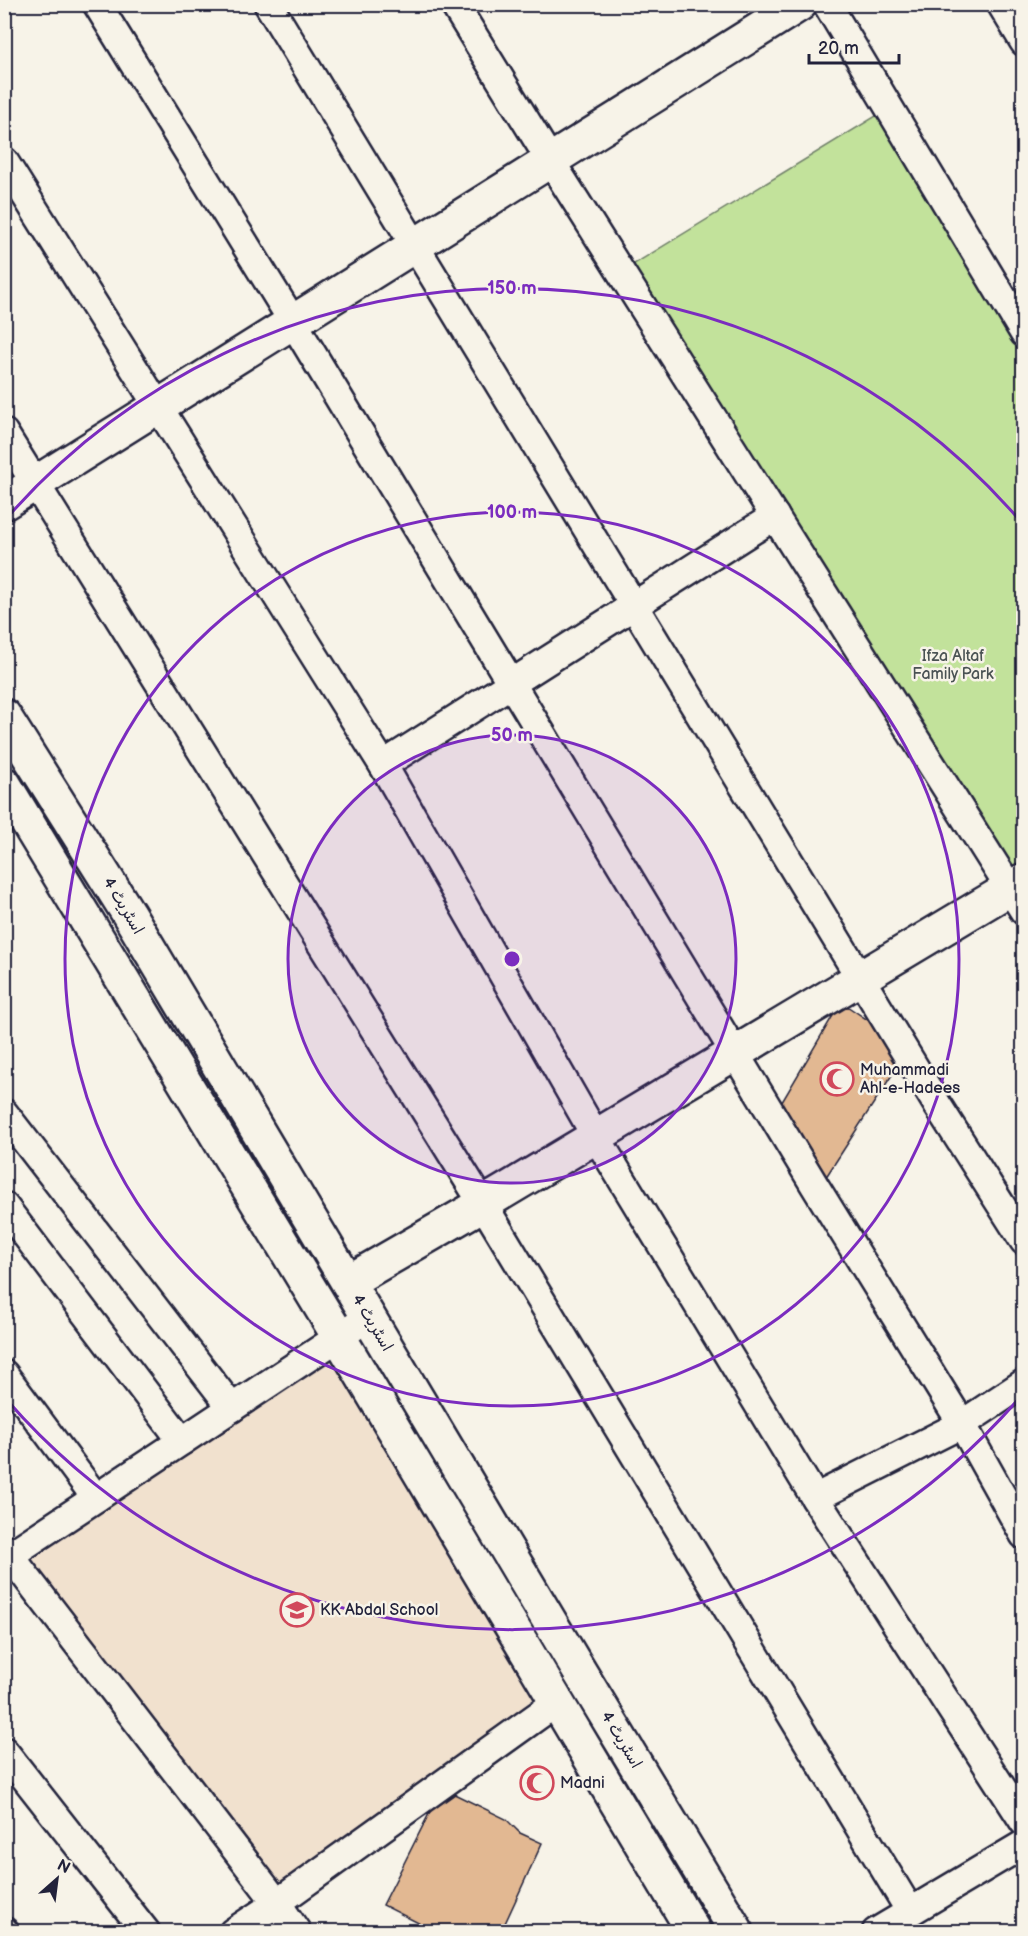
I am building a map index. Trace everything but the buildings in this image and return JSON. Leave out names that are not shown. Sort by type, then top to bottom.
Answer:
[{"type":"main road","points":[[4,503],[800,4]]},
{"type":"main road","name":"اسٹریٹ 4","points":[[4,716],[41,772],[737,1932]]},
{"type":"main road","points":[[41,772],[6,790],[339,1337],[556,1702],[685,1928],[720,1902]]},
{"type":"main road","points":[[348,1282],[483,1204],[861,977],[1019,893]]},
{"type":"street","points":[[97,4],[293,322],[962,1424],[1023,1535]]},
{"type":"street","points":[[268,4],[938,1106],[1023,1241]]},
{"type":"street","points":[[454,4],[775,516],[1019,893]]},
{"type":"street","points":[[827,4],[1023,333]]},
{"type":"street","points":[[1001,4],[1023,42]]},
{"type":"street","points":[[4,161],[383,765],[596,1135],[815,1497],[1023,1822]]},
{"type":"street","points":[[4,433],[483,1204],[910,1911]]},
{"type":"street","points":[[383,765],[775,516]]},
{"type":"street","points":[[4,1113],[232,1408]]},
{"type":"street","points":[[4,1206],[182,1441]]},
{"type":"street","points":[[297,1932],[277,1903],[6,1554],[96,1498],[369,1317]]},
{"type":"street","points":[[4,1374],[96,1498]]},
{"type":"street","points":[[815,1497],[962,1424],[1023,1383]]},
{"type":"street","points":[[233,1932],[277,1903],[556,1702]]},
{"type":"street","points":[[4,1751],[146,1932]]},
{"type":"street","points":[[876,1932],[1023,1844]]},
{"type":"shaded area","name":"KK Abdal School","points":[[369,1317],[577,1664],[271,1908],[11,1555]]},
{"type":"green space","name":"Ifza Altaf Family Park","points":[[889,108],[1023,333],[1023,880],[1011,888],[621,272]]},
{"type":"place","name":"Muhammadi Ahl-e-Hadees","points":[[837,1079]]},
{"type":"place","name":"KK Abdal School","points":[[297,1610]]},
{"type":"place","name":"Madni","points":[[537,1783]]}]
